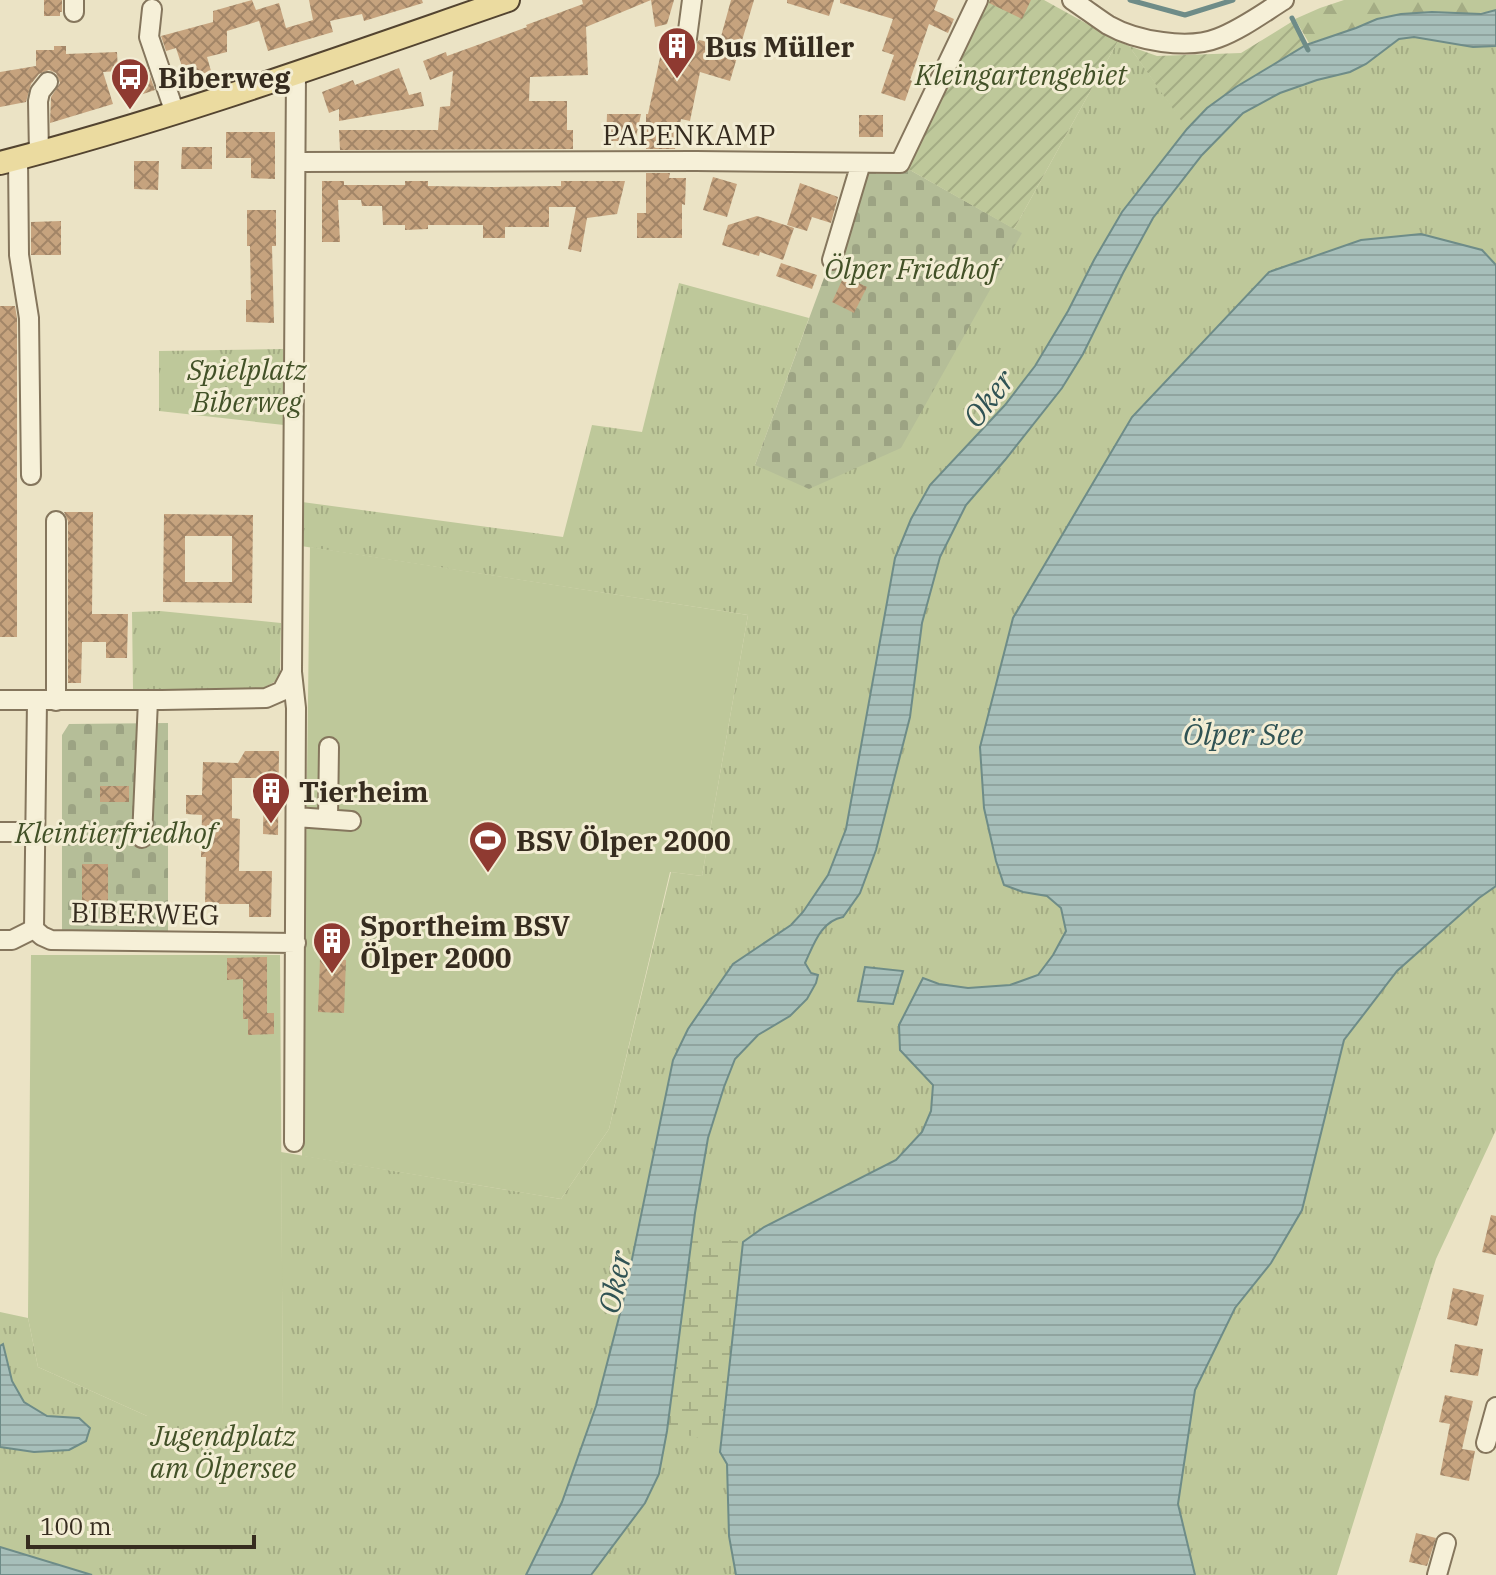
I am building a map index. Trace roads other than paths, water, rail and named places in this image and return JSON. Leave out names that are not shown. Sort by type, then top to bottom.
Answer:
[{"type":"main road","points":[[19,159],[296,74],[508,0]]},
{"type":"street","points":[[687,38],[692,0]]},
{"type":"street","name":"PAPENKAMP","points":[[296,162],[900,163],[978,0]]},
{"type":"street","points":[[1072,0],[1130,35],[1184,43],[1216,39],[1284,0]]},
{"type":"street","points":[[152,9],[149,37],[175,113]]},
{"type":"street","points":[[294,1142],[296,708],[292,672],[296,74]]},
{"type":"street","points":[[31,475],[29,318],[19,255],[19,159],[40,92],[48,82]]},
{"type":"street","points":[[832,260],[861,163]]},
{"type":"street","points":[[56,521],[56,701]]},
{"type":"street","points":[[0,700],[266,698],[282,691],[292,672]]},
{"type":"street","points":[[142,838],[148,700]]},
{"type":"street","name":"BIBERWEG","points":[[37,701],[34,929],[51,940],[296,943]]},
{"type":"street","points":[[328,819],[329,747]]},
{"type":"street","points":[[296,817],[351,821]]},
{"type":"street","points":[[0,832],[36,832]]},
{"type":"street","points":[[0,940],[12,940],[34,929]]},
{"type":"street","points":[[1486,1443],[1496,1407]]},
{"type":"street","points":[[1437,1575],[1446,1543]]},
{"type":"water","points":[[1496,10],[1496,46],[1473,47],[1414,37],[1399,39],[1350,72],[1280,93],[1243,113],[1202,155],[1153,218],[1083,354],[1062,388],[966,505],[940,557],[922,623],[910,717],[876,850],[860,893],[843,917],[829,923],[815,941],[805,963],[811,973],[818,975],[807,999],[790,1016],[758,1035],[735,1059],[724,1087],[708,1138],[695,1213],[659,1474],[645,1503],[591,1575],[526,1575],[562,1502],[596,1406],[624,1298],[673,1060],[688,1029],[733,964],[791,925],[828,875],[846,829],[895,558],[911,519],[930,485],[1005,405],[1035,366],[1122,212],[1207,108],[1306,45],[1377,19],[1401,14],[1481,14]]},
{"type":"water","name":"Ölper See","points":[[1421,234],[1482,250],[1496,265],[1496,886],[1397,971],[1344,1040],[1302,1210],[1271,1263],[1235,1308],[1195,1390],[1178,1504],[1195,1575],[736,1575],[729,1536],[727,1464],[720,1452],[743,1242],[764,1227],[896,1160],[922,1132],[931,1111],[933,1085],[900,1050],[899,1025],[923,978],[968,988],[1010,985],[1038,975],[1066,931],[1061,908],[1047,896],[1004,885],[984,808],[980,747],[1013,618],[1132,417],[1269,272],[1361,240]]},
{"type":"water","points":[[865,967],[903,971],[893,1004],[858,1001]]},
{"type":"water","points":[[3,1344],[12,1381],[24,1402],[47,1416],[79,1418],[90,1428],[86,1441],[69,1450],[34,1452],[0,1447],[0,1346]]},
{"type":"water","points":[[0,1547],[92,1575],[0,1575]]},
{"type":"waterway","points":[[1130,0],[1185,15],[1233,0]]},
{"type":"waterway","points":[[1292,18],[1308,50]]},
{"type":"place","name":"Bus Müller","points":[[677,80]]},
{"type":"place","name":"Biberweg","points":[[130,111]]},
{"type":"place","name":"Tierheim","points":[[271,825]]},
{"type":"place","name":"BSV Ölper 2000","points":[[488,874]]},
{"type":"place","name":"Sportheim BSV Ölper 2000","points":[[332,975]]},
{"type":"park label","name":"Kleingartengebiet","points":[[1021,74]]},
{"type":"park label","name":"Ölper Friedhof","points":[[911,268]]},
{"type":"park label","name":"Spielplatz Biberweg","points":[[247,385]]},
{"type":"park label","name":"Kleintierfriedhof","points":[[115,832]]},
{"type":"park label","name":"Jugendplatz am Ölpersee","points":[[223,1451]]},
{"type":"water label","name":"Oker","points":[[988,398]]},
{"type":"water label","name":"Oker","points":[[614,1282]]}]
